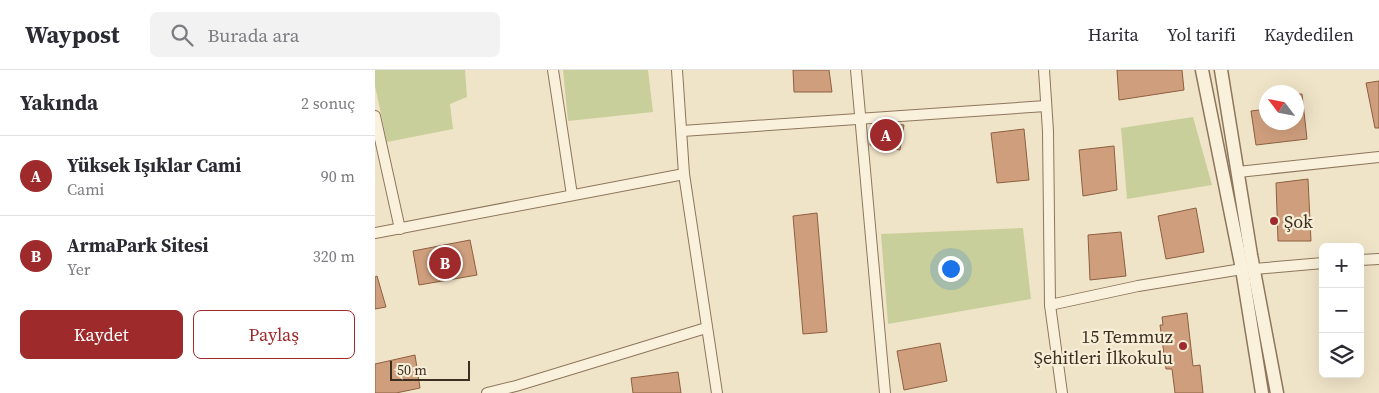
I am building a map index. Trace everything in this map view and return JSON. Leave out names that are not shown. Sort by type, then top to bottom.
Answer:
[{"type":"street","points":[[553,70],[571,195]]},
{"type":"street","points":[[677,70],[684,174],[717,393]]},
{"type":"street","points":[[856,70],[885,393]]},
{"type":"street","points":[[1044,70],[1048,131],[1050,305],[1062,393]]},
{"type":"street","points":[[1202,70],[1277,393]]},
{"type":"street","points":[[1221,70],[1237,172],[1262,393]]},
{"type":"street","points":[[682,130],[1046,106]]},
{"type":"street","points":[[375,116],[400,229]]},
{"type":"street","points":[[1237,172],[1379,157]]},
{"type":"street","points":[[375,233],[684,174]]},
{"type":"street","points":[[1364,260],[1379,259]]},
{"type":"street","points":[[1050,305],[1138,286],[1248,269],[1319,263]]},
{"type":"street","points":[[487,393],[516,386],[706,328]]},
{"type":"green space","points":[[375,70],[465,70],[467,97],[450,104],[453,129],[387,142],[375,86]]},
{"type":"green space","points":[[563,70],[648,70],[653,112],[568,121]]},
{"type":"green space","points":[[1193,117],[1212,185],[1127,199],[1121,128]]},
{"type":"green space","points":[[1023,228],[1031,299],[888,324],[881,234]]},
{"type":"building","points":[[793,70],[829,70],[832,92],[794,92]]},
{"type":"building","points":[[1117,70],[1182,70],[1184,90],[1119,100]]},
{"type":"building","points":[[1379,81],[1379,128],[1375,128],[1366,83]]},
{"type":"building","points":[[1259,110],[1259,130],[1304,130],[1304,112],[1307,139],[1256,145],[1251,111]]},
{"type":"building","points":[[892,123],[904,125],[900,150],[870,145],[872,125]]},
{"type":"building","points":[[1024,129],[1029,180],[997,183],[991,133]]},
{"type":"building","points":[[1114,146],[1117,190],[1083,196],[1079,150]]},
{"type":"building","points":[[1308,179],[1311,241],[1278,241],[1276,183]]},
{"type":"building","points":[[1196,208],[1204,252],[1166,259],[1158,216]]},
{"type":"building","points":[[817,213],[827,332],[803,334],[793,216]]},
{"type":"building","points":[[1121,232],[1126,276],[1090,280],[1088,235]]},
{"type":"building","points":[[470,240],[477,275],[419,285],[413,251]]},
{"type":"building","points":[[377,276],[386,307],[375,309],[375,277]]},
{"type":"building","points":[[1187,313],[1193,366],[1200,365],[1203,393],[1175,393],[1172,369],[1166,369],[1160,325],[1163,325],[1162,317]]},
{"type":"building","points":[[940,343],[947,381],[904,390],[897,351]]},
{"type":"building","points":[[415,355],[420,388],[396,393],[375,393],[375,364]]},
{"type":"building","points":[[678,372],[681,393],[633,393],[631,378]]},
{"type":"place","name":"Yüksek Işıklar Cami","points":[[886,135]]},
{"type":"place","name":"Şok","points":[[1274,221]]},
{"type":"place","name":"ArmaPark Sitesi","points":[[445,263]]},
{"type":"place","name":"15 Temmuz Şehitleri İlkokulu","points":[[1183,346]]}]
